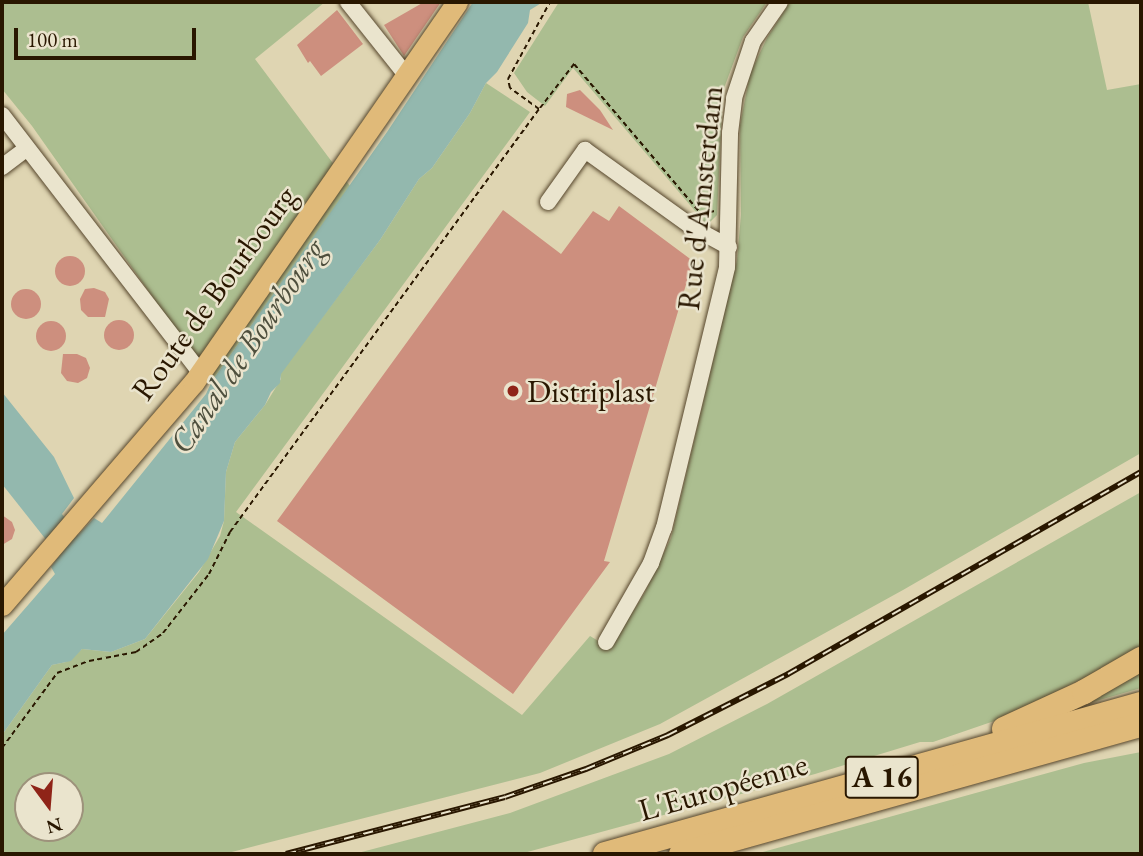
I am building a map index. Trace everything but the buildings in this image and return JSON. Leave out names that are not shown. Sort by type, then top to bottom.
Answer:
[{"type":"highway","points":[[614,852],[975,740],[1062,703],[1141,659]]},
{"type":"highway","name":"L'Européenne","points":[[614,852],[1141,704]]},
{"type":"highway","name":"L'Européenne","points":[[681,854],[1141,725]]},
{"type":"highway","points":[[750,835],[946,789],[1141,736]]},
{"type":"main road","name":"Route de Bourbourg","points":[[2,605],[201,373],[457,2]]},
{"type":"street","points":[[348,2],[406,75]]},
{"type":"street","name":"Rue d'Amsterdam","points":[[606,642],[639,586],[661,539],[724,286],[729,247],[730,133],[734,99],[754,41],[780,2]]},
{"type":"street","points":[[2,115],[201,373]]},
{"type":"street","points":[[3,164],[27,148]]},
{"type":"street","points":[[548,202],[585,150],[692,228],[729,247]]},
{"type":"path","points":[[539,109],[510,88],[508,79],[550,2]]},
{"type":"path","points":[[2,748],[57,674],[89,662],[127,656],[163,633],[209,574],[230,532],[573,64],[701,214],[714,212],[730,203]]},
{"type":"green space","points":[[2,2],[325,2],[255,59],[350,186],[212,381],[32,126],[2,89]]},
{"type":"green space","points":[[559,2],[767,2],[743,37],[723,91],[717,215],[707,225],[573,68],[545,106],[527,92],[514,73]]},
{"type":"green space","points":[[790,2],[1088,2],[1107,90],[1141,84],[1141,453],[903,590],[660,724],[540,773],[224,854],[2,854],[2,735],[52,665],[66,662],[82,649],[111,652],[145,639],[199,572],[220,536],[224,521],[226,472],[235,442],[265,405],[281,379],[280,374],[380,240],[419,179],[432,168],[470,113],[486,83],[530,112],[236,512],[522,715],[590,636],[610,648],[644,594],[671,538],[737,260],[741,215],[740,125],[750,74],[767,38]]},
{"type":"green space","points":[[1141,492],[1141,645],[1115,663],[1003,718],[933,742],[920,742],[815,774],[520,854],[354,854],[510,813],[669,754],[767,704]]},
{"type":"green space","points":[[1141,670],[1141,688],[1065,710]]},
{"type":"green space","points":[[1141,752],[1141,854],[756,854],[1084,763]]},
{"type":"water","name":"Canal de Bourbourg","points":[[473,2],[543,2],[530,10],[528,23],[497,72],[486,83],[470,113],[432,168],[419,179],[380,240],[281,374],[280,383],[271,392],[265,405],[235,442],[226,472],[224,521],[208,559],[145,639],[111,652],[82,649],[71,661],[52,665],[2,735],[2,635],[55,574],[51,567],[59,556],[2,484],[2,392],[54,457],[74,498],[62,514],[78,535],[94,518],[102,523],[206,394],[212,381],[387,132]]},
{"type":"railway","points":[[286,854],[505,797],[586,769],[668,735],[788,674],[1141,472]]},
{"type":"place","name":"Distriplast","points":[[513,391]]}]
